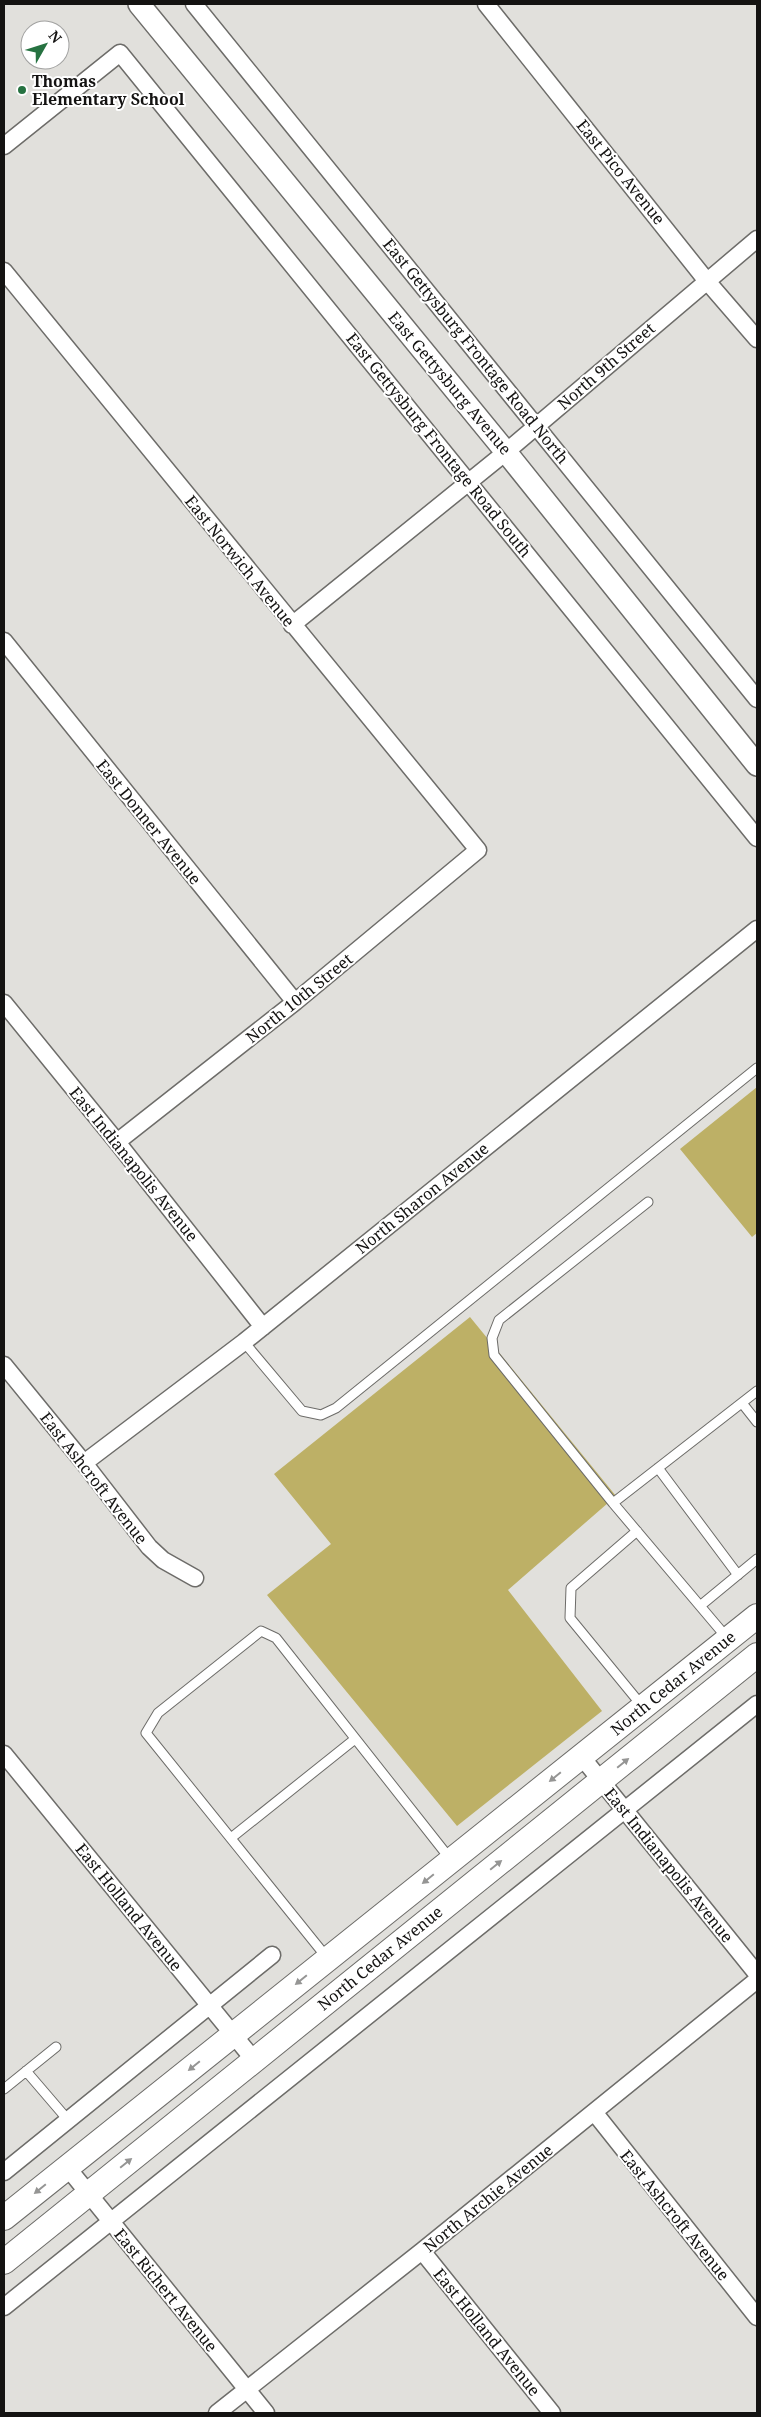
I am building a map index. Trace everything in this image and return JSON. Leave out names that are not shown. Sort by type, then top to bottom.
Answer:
[{"type":"main road","name":"North Cedar Avenue","points":[[4,2218],[757,1616]]},
{"type":"main road","name":"North Cedar Avenue","points":[[4,2262],[757,1655]]},
{"type":"street","name":"East Gettysburg Avenue","points":[[139,4],[506,452],[757,765]]},
{"type":"street","name":"East Gettysburg Frontage Road North","points":[[194,4],[757,699]]},
{"type":"street","name":"East Pico Avenue","points":[[486,4],[706,280],[757,339]]},
{"type":"street","name":"East Gettysburg Frontage Road South","points":[[4,146],[120,53],[757,838]]},
{"type":"street","name":"North 9th Street","points":[[292,625],[469,483],[706,280],[757,239]]},
{"type":"street","name":"East Norwich Avenue","points":[[4,271],[478,850]]},
{"type":"street","name":"East Donner Avenue","points":[[4,641],[294,1002]]},
{"type":"street","name":"North 10th Street","points":[[118,1142],[294,1002],[478,850]]},
{"type":"street","name":"North Sharon Avenue","points":[[84,1463],[263,1327],[757,929]]},
{"type":"street","name":"East Indianapolis Avenue","points":[[4,1003],[118,1142],[263,1327]]},
{"type":"street","name":"East Ashcroft Avenue","points":[[4,1365],[84,1463],[149,1547],[163,1560],[195,1578]]},
{"type":"street","points":[[4,2307],[757,1704]]},
{"type":"street","name":"East Holland Avenue","points":[[4,1754],[254,2060]]},
{"type":"street","name":"East Indianapolis Avenue","points":[[581,1756],[757,1974]]},
{"type":"street","points":[[4,2172],[272,1955]]},
{"type":"street","name":"North Archie Avenue","points":[[217,2413],[422,2251],[757,1980]]},
{"type":"street","name":"East Ashcroft Avenue","points":[[594,2112],[757,2317]]},
{"type":"street","name":"East Richert Avenue","points":[[67,2167],[266,2413]]},
{"type":"street","name":"East Holland Avenue","points":[[422,2251],[552,2413]]},
{"type":"lane","points":[[244,1342],[302,1411],[321,1415],[336,1408],[757,1068]]},
{"type":"lane","points":[[648,1202],[499,1320],[492,1338],[494,1355],[613,1503],[728,1639]]},
{"type":"lane","points":[[613,1503],[757,1391]]},
{"type":"lane","points":[[742,1403],[757,1422]]},
{"type":"lane","points":[[658,1468],[738,1575]]},
{"type":"lane","points":[[637,1531],[571,1588],[570,1618],[643,1707]]},
{"type":"lane","points":[[700,1606],[757,1559]]},
{"type":"lane","points":[[328,1959],[146,1733],[158,1713],[261,1631],[276,1638],[451,1860]]},
{"type":"lane","points":[[231,1838],[355,1739]]},
{"type":"lane","points":[[4,2089],[56,2047]]},
{"type":"lane","points":[[26,2071],[68,2120]]},
{"type":"shaded area","points":[[757,1087],[757,1233],[752,1237],[680,1149]]},
{"type":"shaded area","points":[[470,1317],[616,1496],[508,1590],[602,1711],[457,1826],[267,1595],[331,1544],[274,1474]]},
{"type":"place","name":"Thomas Elementary School","points":[[22,90]]}]
